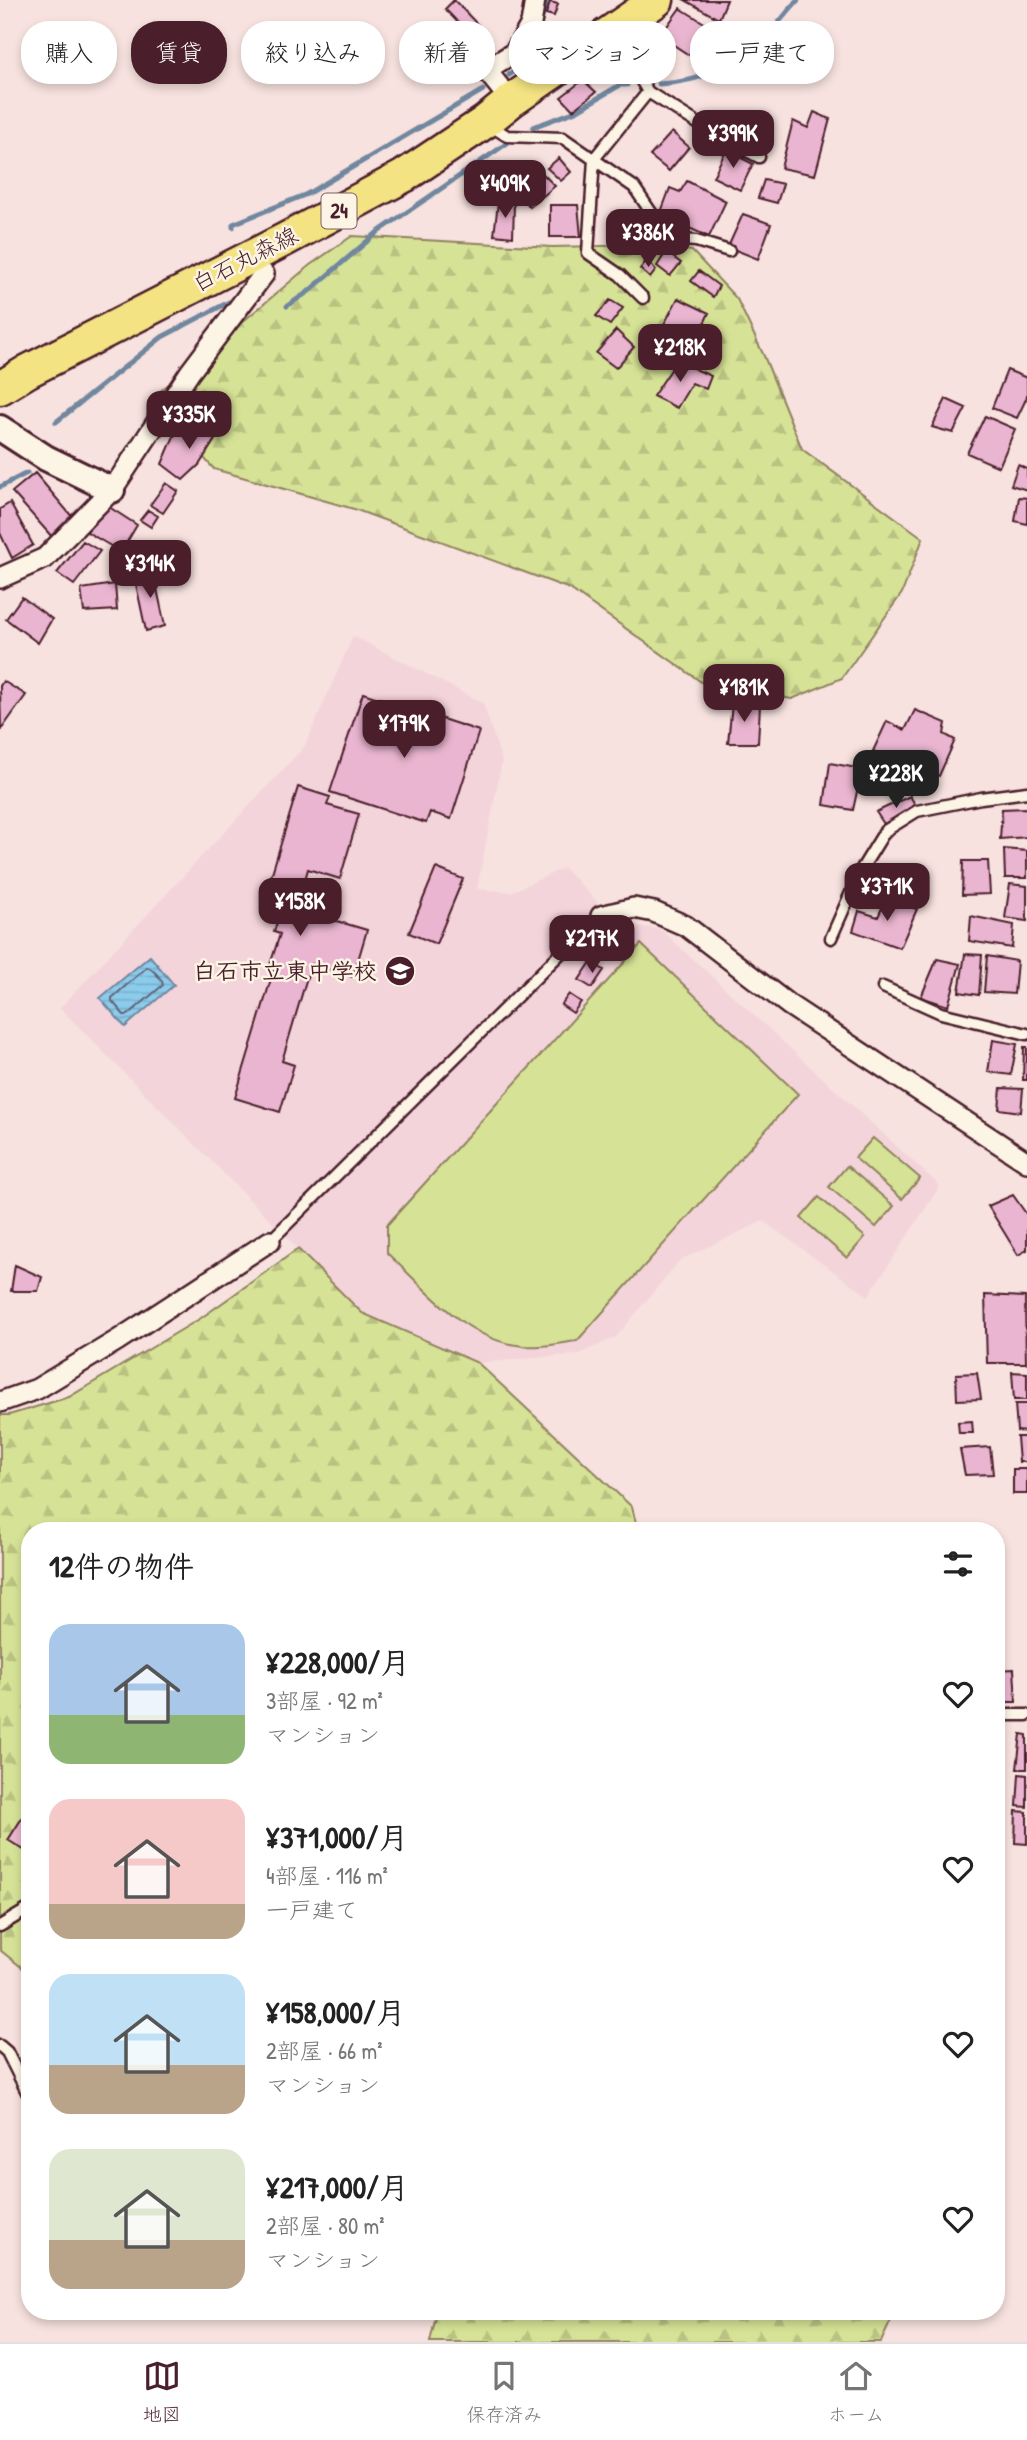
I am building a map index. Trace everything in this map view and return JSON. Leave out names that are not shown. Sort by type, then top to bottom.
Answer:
[{"type":"main road","name":"白石丸森線","points":[[627,21],[657,0]]},
{"type":"main road","name":"白石丸森線","points":[[0,388],[404,176],[537,84]]},
{"type":"street","points":[[511,102],[486,70],[515,52],[531,24],[536,0]]},
{"type":"street","points":[[0,578],[45,558],[112,490],[190,372],[264,274]]},
{"type":"street","points":[[0,428],[46,458],[112,490]]},
{"type":"street","points":[[601,916],[634,908],[654,912],[686,926],[789,1005],[1027,1162]]},
{"type":"street","points":[[0,1402],[37,1389],[270,1241]]},
{"type":"lane","points":[[643,84],[648,92],[718,136],[759,157]]},
{"type":"lane","points":[[643,298],[620,275],[588,253],[594,159],[648,92]]},
{"type":"lane","points":[[485,122],[507,136],[563,138],[634,187],[669,239],[696,241],[729,251]]},
{"type":"lane","points":[[831,938],[861,870],[885,831],[917,811],[1027,792]]},
{"type":"lane","points":[[270,1241],[601,916]]},
{"type":"lane","points":[[883,987],[941,1013],[1027,1034]]},
{"type":"lane","points":[[1005,1715],[1027,1715]]},
{"type":"lane","points":[[0,1926],[21,1913]]},
{"type":"lane","points":[[0,2046],[7,2053],[21,2080]]},
{"type":"shaded area","name":"白石市立東中学校","points":[[353,636],[483,703],[502,761],[477,889],[511,892],[564,868],[597,902],[607,933],[636,926],[660,929],[940,1186],[868,1296],[763,1221],[680,1260],[616,1337],[579,1354],[478,1363],[362,1313],[60,1008],[305,746]]},
{"type":"green space","points":[[352,236],[552,247],[652,245],[692,251],[737,299],[764,356],[802,449],[923,538],[902,593],[842,678],[792,699],[707,686],[570,589],[354,509],[214,469],[184,436],[157,394],[310,265]]},
{"type":"green space","points":[[641,944],[798,1094],[577,1341],[543,1346],[502,1342],[465,1324],[448,1311],[387,1253],[387,1225]]},
{"type":"green space","points":[[873,1138],[920,1178],[902,1199],[855,1158]]},
{"type":"green space","points":[[847,1166],[894,1206],[876,1227],[829,1187]]},
{"type":"green space","points":[[819,1197],[865,1237],[847,1258],[801,1218]]},
{"type":"green space","points":[[298,1249],[362,1313],[478,1363],[632,1507],[636,1522],[21,1522],[21,1967],[0,1950],[0,1415],[9,1415],[69,1397],[201,1318]]},
{"type":"green space","points":[[435,2320],[891,2320],[881,2342],[430,2342]]},
{"type":"water","points":[[150,956],[174,985],[125,1027],[100,998]]},
{"type":"building","points":[[454,0],[474,21],[457,21],[445,9]]},
{"type":"building","points":[[685,0],[727,0],[719,19]]},
{"type":"building","points":[[550,2],[558,4],[554,16],[546,14]]},
{"type":"building","points":[[680,8],[701,21],[690,21],[689,55],[676,46],[676,21],[671,21]]},
{"type":"building","points":[[578,84],[587,84],[596,92],[573,110],[561,97]]},
{"type":"building","points":[[814,112],[830,119],[815,175],[781,168],[793,121],[808,128]]},
{"type":"building","points":[[672,132],[689,147],[669,171],[650,156]]},
{"type":"building","points":[[726,150],[753,164],[740,190],[713,177]]},
{"type":"building","points":[[559,158],[571,172],[561,181],[547,168]]},
{"type":"building","points":[[541,172],[555,186],[530,207],[516,192]]},
{"type":"building","points":[[764,180],[783,184],[777,203],[758,198]]},
{"type":"building","points":[[687,181],[726,201],[709,237],[660,215],[670,188],[680,192]]},
{"type":"building","points":[[498,203],[514,204],[513,237],[494,235]]},
{"type":"building","points":[[550,205],[578,205],[581,237],[550,237]]},
{"type":"building","points":[[743,214],[771,224],[758,259],[728,247]]},
{"type":"building","points":[[666,252],[681,263],[670,276],[657,266]]},
{"type":"building","points":[[647,260],[656,270],[650,278],[640,269]]},
{"type":"building","points":[[699,271],[719,286],[713,297],[691,281]]},
{"type":"building","points":[[678,298],[709,313],[694,345],[661,330]]},
{"type":"building","points":[[610,300],[623,308],[610,325],[596,316]]},
{"type":"building","points":[[616,330],[634,347],[616,368],[596,353]]},
{"type":"building","points":[[677,361],[711,376],[706,389],[692,383],[677,408],[653,396]]},
{"type":"building","points":[[1007,370],[1027,378],[1027,397],[1017,418],[992,408]]},
{"type":"building","points":[[946,399],[966,408],[953,433],[932,427]]},
{"type":"building","points":[[985,416],[1015,429],[999,467],[967,453]]},
{"type":"building","points":[[186,426],[195,434],[213,426],[219,433],[199,465],[183,480],[162,464],[174,436]]},
{"type":"building","points":[[1018,465],[1027,469],[1027,490],[1011,485]]},
{"type":"building","points":[[35,473],[74,519],[53,538],[12,492]]},
{"type":"building","points":[[166,483],[178,491],[163,513],[150,505]]},
{"type":"building","points":[[1019,497],[1027,498],[1027,524],[1015,521]]},
{"type":"building","points":[[10,503],[33,545],[12,558],[0,533],[0,509]]},
{"type":"building","points":[[106,505],[137,525],[121,552],[87,532]]},
{"type":"building","points":[[148,510],[158,516],[151,527],[140,520]]},
{"type":"building","points":[[83,541],[100,551],[74,585],[57,573]]},
{"type":"building","points":[[153,570],[165,626],[146,631],[134,575]]},
{"type":"building","points":[[115,584],[117,610],[84,612],[81,589]]},
{"type":"building","points":[[22,597],[52,619],[38,643],[6,619]]},
{"type":"building","points":[[3,681],[26,695],[1,730],[0,686]]},
{"type":"building","points":[[363,693],[479,731],[451,819],[430,812],[426,823],[330,792]]},
{"type":"building","points":[[732,704],[760,705],[758,743],[728,743]]},
{"type":"building","points":[[915,710],[946,723],[944,734],[955,740],[939,776],[915,772],[873,751],[887,721],[905,730]]},
{"type":"building","points":[[830,763],[862,769],[853,810],[824,805]]},
{"type":"building","points":[[298,787],[330,797],[327,805],[359,814],[340,879],[308,869],[302,891],[328,899],[323,917],[367,930],[353,977],[311,964],[282,1061],[294,1065],[280,1112],[235,1098],[274,969],[269,968],[280,934],[274,932],[281,908],[263,903]]},
{"type":"building","points":[[910,796],[916,806],[884,824],[876,812]]},
{"type":"building","points":[[1027,808],[1027,837],[1000,839],[1002,809]]},
{"type":"building","points":[[1004,849],[1027,851],[1027,878],[1005,878]]},
{"type":"building","points":[[963,861],[988,861],[990,894],[962,895]]},
{"type":"building","points":[[436,868],[463,879],[436,944],[409,933]]},
{"type":"building","points":[[880,868],[911,880],[904,900],[871,888]]},
{"type":"building","points":[[1010,884],[1027,886],[1027,921],[1005,918]]},
{"type":"building","points":[[886,899],[917,909],[900,948],[853,931],[859,911],[878,917]]},
{"type":"building","points":[[971,916],[1014,925],[1012,948],[969,941]]},
{"type":"building","points":[[965,954],[982,955],[979,995],[959,992]]},
{"type":"building","points":[[987,956],[1017,961],[1014,994],[984,992]]},
{"type":"building","points":[[937,959],[960,964],[948,1006],[921,997]]},
{"type":"building","points":[[591,962],[604,970],[592,988],[579,980]]},
{"type":"building","points":[[569,994],[581,1002],[573,1013],[561,1005]]},
{"type":"building","points":[[993,1040],[1017,1044],[1011,1075],[988,1072]]},
{"type":"building","points":[[1024,1047],[1027,1047],[1027,1080],[1023,1080]]},
{"type":"building","points":[[1001,1088],[1023,1089],[1021,1112],[999,1109]]},
{"type":"building","points":[[1013,1195],[1027,1215],[1027,1250],[1018,1255],[988,1206]]},
{"type":"building","points":[[15,1265],[42,1277],[38,1291],[11,1291]]},
{"type":"building","points":[[985,1295],[1025,1297],[1026,1363],[987,1363]]},
{"type":"building","points":[[1012,1372],[1027,1373],[1027,1400],[1014,1400]]},
{"type":"building","points":[[977,1373],[981,1399],[957,1400],[956,1374]]},
{"type":"building","points":[[1015,1404],[1027,1404],[1027,1432],[1017,1431]]},
{"type":"building","points":[[972,1421],[973,1433],[959,1433],[958,1422]]},
{"type":"building","points":[[1017,1437],[1027,1437],[1027,1462],[1019,1462]]},
{"type":"building","points":[[990,1447],[993,1474],[965,1475],[960,1449]]},
{"type":"building","points":[[1013,1469],[1027,1469],[1027,1494],[1013,1494]]},
{"type":"building","points":[[1014,1669],[1016,1702],[1005,1702],[1005,1670]]},
{"type":"building","points":[[1021,1734],[1027,1735],[1027,1769],[1017,1769]]},
{"type":"building","points":[[1019,1774],[1027,1775],[1027,1807],[1017,1806]]},
{"type":"building","points":[[1016,1811],[1027,1812],[1027,1844],[1015,1843]]},
{"type":"building","points":[[21,1820],[21,1848],[8,1840]]},
{"type":"waterway","points":[[541,21],[547,0]]},
{"type":"waterway","points":[[676,83],[717,71],[743,57],[766,37],[798,0]]},
{"type":"waterway","points":[[533,127],[576,111],[620,85],[627,85]]},
{"type":"waterway","points":[[233,227],[233,224],[307,194],[483,90]]},
{"type":"waterway","points":[[287,306],[308,292],[378,232],[506,144]]},
{"type":"waterway","points":[[56,422],[162,337],[229,302],[235,303]]},
{"type":"waterway","points":[[0,487],[27,473]]},
{"type":"place","name":"白石市立東中学校","points":[[400,971]]}]
